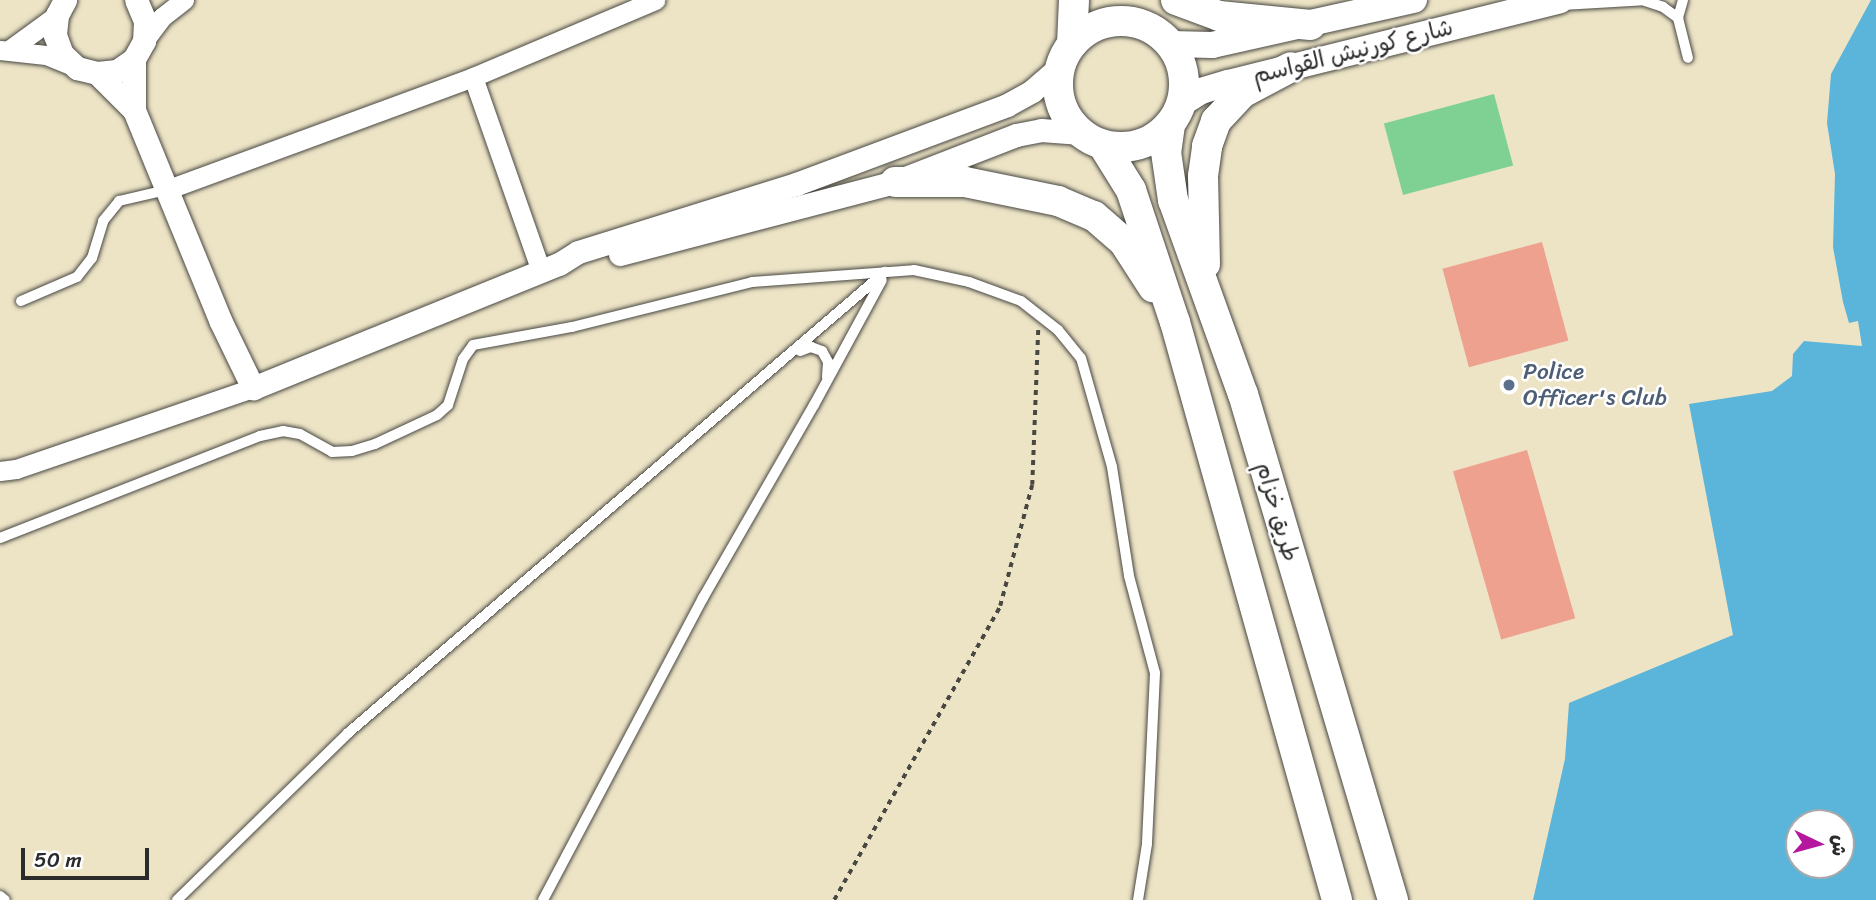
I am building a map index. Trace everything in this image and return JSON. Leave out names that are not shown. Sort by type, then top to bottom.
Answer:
[{"type":"main road","points":[[1066,55],[1091,28],[1115,20],[1139,23],[1157,31],[1171,44],[1183,72],[1176,114],[1151,140],[1128,147],[1092,139],[1066,114],[1058,91],[1074,0]]},
{"type":"main road","points":[[1121,0],[1139,23]]},
{"type":"main road","points":[[1176,0],[1219,16],[1311,25]]},
{"type":"main road","name":"شارع كورنيش القواسم","points":[[1171,44],[1212,44],[1311,25],[1414,0]]},
{"type":"main road","name":"شارع كورنيش القواسم","points":[[1176,114],[1201,91],[1560,0]]},
{"type":"main road","points":[[1206,293],[1203,176],[1207,146],[1216,121],[1242,93],[1291,67]]},
{"type":"main road","name":"طريق خزام","points":[[1176,114],[1166,152],[1168,178],[1243,394],[1393,900]]},
{"type":"main road","name":"طريق خزام","points":[[1092,139],[1131,190],[1175,322],[1337,900]]},
{"type":"main road","points":[[895,182],[965,182],[1058,201],[1094,216],[1124,242],[1175,322]]},
{"type":"street","points":[[135,0],[145,21],[139,50],[134,110],[220,320],[253,388]]},
{"type":"street","points":[[4,50],[46,55],[87,71],[117,71],[139,50],[162,17],[184,0]]},
{"type":"street","points":[[166,190],[473,77],[655,0]]},
{"type":"street","points":[[61,7],[55,35],[62,54],[134,110]]},
{"type":"street","points":[[4,50],[38,31],[61,7]]},
{"type":"street","points":[[0,471],[16,469],[253,388],[550,268],[578,252],[796,184],[1007,105],[1032,91],[1066,55]]},
{"type":"street","points":[[473,77],[550,268]]},
{"type":"street","points":[[550,268],[580,265],[895,182],[1016,135],[1041,130],[1092,139]]},
{"type":"lane","name":"شارع كورنيش القواسم","points":[[1527,9],[1646,0]]},
{"type":"lane","points":[[1646,0],[1664,7],[1678,19]]},
{"type":"lane","points":[[1683,0],[1678,19],[1688,58]]},
{"type":"lane","points":[[21,301],[77,277],[92,258],[103,221],[118,201],[166,190]]},
{"type":"lane","points":[[0,538],[260,436],[283,431],[300,434],[332,452],[352,451],[375,444],[437,415],[448,405],[463,359],[473,345],[572,327],[752,282],[914,270],[969,282],[1021,301],[1058,330],[1081,358],[1112,467],[1129,576],[1155,673],[1147,844],[1138,900]]},
{"type":"lane","points":[[177,900],[348,733],[886,272]]},
{"type":"lane","points":[[543,900],[703,598],[827,382],[886,272]]},
{"type":"lane","points":[[793,354],[811,347],[822,351],[828,362],[827,382]]},
{"type":"lane","points":[[0,896],[5,900]]},
{"type":"path","points":[[834,900],[1000,606],[1032,485],[1038,314]]},
{"type":"green space","points":[[1494,94],[1513,165],[1403,195],[1384,124]]},
{"type":"water","points":[[1871,0],[1876,0],[1876,900],[1533,900],[1565,759],[1569,703],[1733,635],[1689,404],[1772,391],[1792,376],[1793,354],[1804,341],[1862,346],[1858,321],[1849,323],[1833,247],[1835,174],[1827,123],[1831,74]]},
{"type":"building","points":[[1542,242],[1568,341],[1469,367],[1443,269]]},
{"type":"building","points":[[1527,450],[1575,618],[1501,639],[1453,471]]},
{"type":"place","name":"Police Officer's Club","points":[[1509,385]]}]
